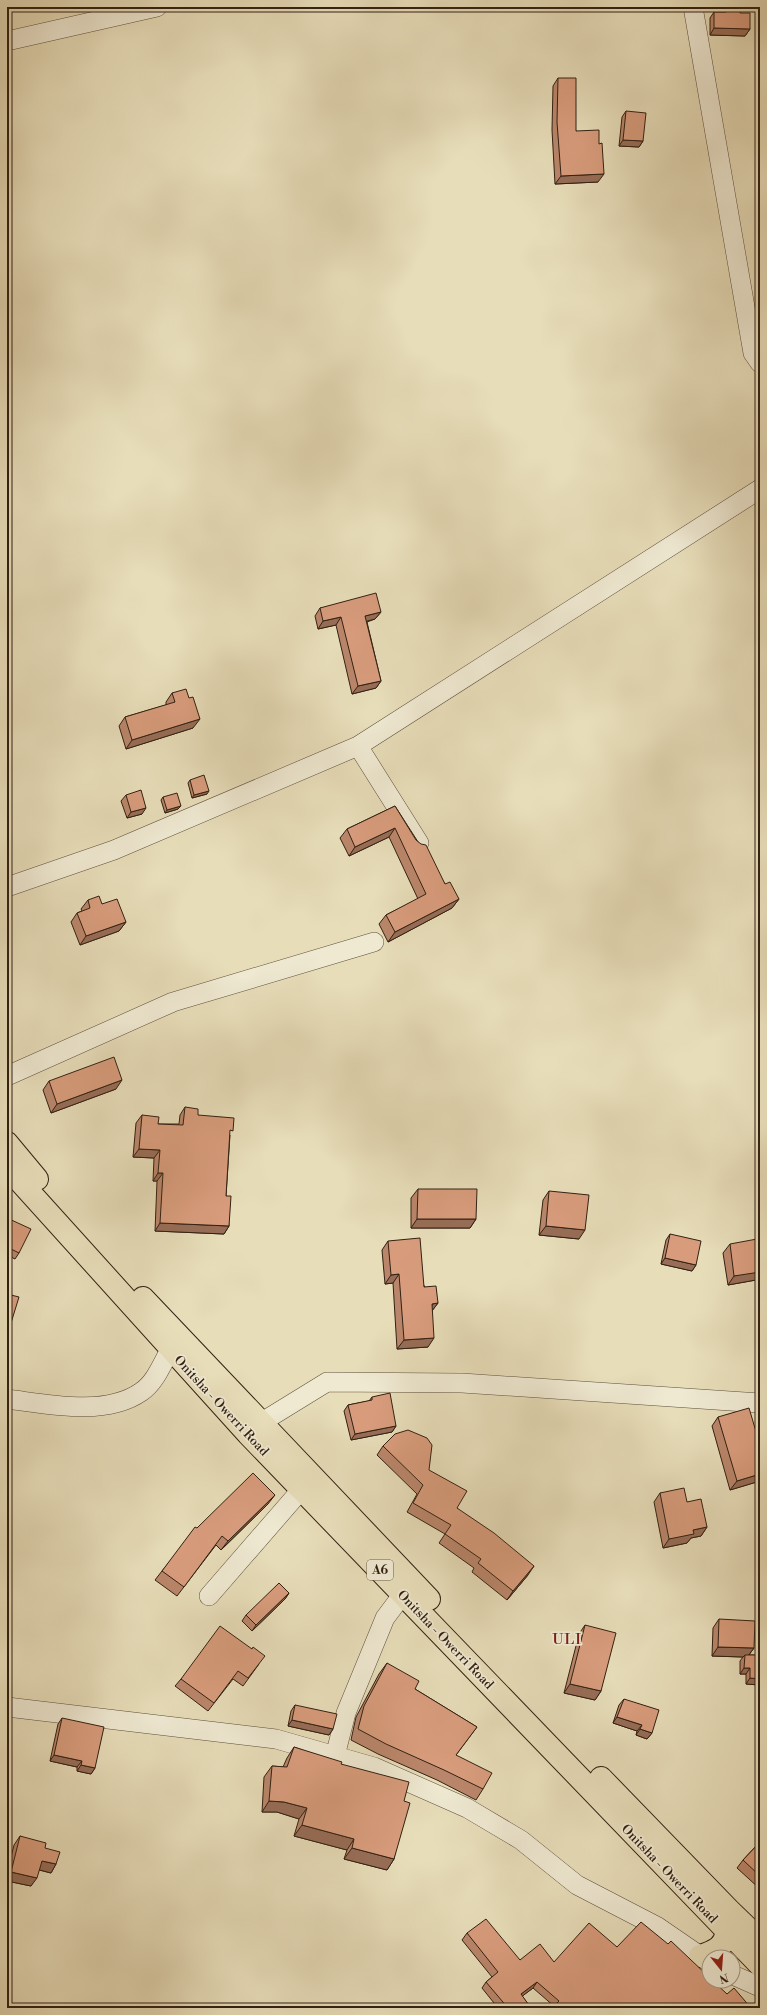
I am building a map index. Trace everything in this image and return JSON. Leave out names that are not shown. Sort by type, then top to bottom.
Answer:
[{"type":"highway","name":"Onitsha - Owerri Road","points":[[7,1144],[146,1302],[492,1665],[729,1910],[760,1940]]},
{"type":"highway","name":"Onitsha - Owerri Road","points":[[7,1167],[170,1350],[301,1490],[404,1594],[760,1965]]},
{"type":"highway","points":[[717,1949],[725,1941],[726,1931]]},
{"type":"street","points":[[7,41],[157,7]]},
{"type":"street","points":[[693,7],[753,353],[760,363]]},
{"type":"street","points":[[7,887],[114,850],[358,746],[760,489]]},
{"type":"street","points":[[358,746],[419,844]]},
{"type":"street","points":[[7,1076],[173,1002],[374,942]]},
{"type":"street","points":[[7,1399],[77,1408],[104,1405],[128,1399],[142,1392],[153,1381],[170,1350]]},
{"type":"street","points":[[262,1422],[327,1382],[462,1383],[760,1402]]},
{"type":"street","points":[[209,1596],[301,1490]]},
{"type":"street","points":[[335,1756],[346,1713],[382,1625],[385,1618],[404,1594]]},
{"type":"street","points":[[7,1707],[276,1739],[374,1767],[467,1808],[521,1840],[578,1885],[658,1927],[701,1956]]},
{"type":"street","points":[[741,1979],[760,1987]]},
{"type":"building","points":[[726,7],[740,7],[740,13],[750,13],[750,29],[714,28],[714,12],[726,12]]},
{"type":"building","points":[[558,78],[576,78],[576,131],[599,130],[599,144],[602,143],[604,174],[561,176],[557,122]]},
{"type":"building","points":[[626,111],[646,113],[643,141],[623,140]]},
{"type":"building","points":[[376,593],[381,612],[365,616],[381,681],[358,686],[341,617],[323,621],[320,608]]},
{"type":"building","points":[[186,689],[189,698],[193,697],[200,719],[132,740],[125,717],[175,702],[172,693]]},
{"type":"building","points":[[204,775],[209,791],[194,795],[190,780]]},
{"type":"building","points":[[141,790],[146,808],[131,812],[126,795]]},
{"type":"building","points":[[177,793],[181,806],[167,810],[163,797]]},
{"type":"building","points":[[395,806],[416,840],[421,844],[426,845],[445,884],[450,882],[459,899],[395,932],[386,915],[426,894],[395,828],[355,847],[347,829]]},
{"type":"building","points":[[99,896],[102,904],[117,899],[126,922],[86,936],[77,913],[90,908],[88,900]]},
{"type":"building","points":[[114,1057],[122,1080],[57,1104],[49,1081]]},
{"type":"building","points":[[185,1107],[198,1109],[198,1115],[234,1118],[233,1131],[230,1130],[226,1196],[231,1196],[229,1226],[160,1223],[163,1173],[158,1173],[160,1150],[139,1149],[142,1115],[159,1117],[158,1124],[183,1125]]},
{"type":"building","points":[[418,1189],[477,1189],[476,1219],[417,1219]]},
{"type":"building","points":[[549,1191],[589,1195],[585,1230],[546,1226]]},
{"type":"building","points":[[7,1218],[31,1229],[19,1253],[7,1247]]},
{"type":"building","points":[[670,1234],[701,1241],[696,1265],[665,1258]]},
{"type":"building","points":[[420,1238],[424,1287],[436,1286],[438,1303],[432,1304],[434,1338],[404,1340],[399,1274],[391,1275],[388,1241]]},
{"type":"building","points":[[757,1239],[759,1248],[760,1247],[760,1272],[734,1276],[730,1244]]},
{"type":"building","points":[[7,1294],[19,1297],[7,1336]]},
{"type":"building","points":[[390,1393],[396,1426],[355,1434],[348,1405],[372,1400],[372,1397]]},
{"type":"building","points":[[749,1408],[760,1445],[760,1474],[737,1481],[718,1417]]},
{"type":"building","points":[[408,1430],[427,1438],[432,1445],[429,1470],[467,1491],[457,1508],[494,1533],[534,1566],[513,1591],[478,1563],[481,1559],[445,1534],[451,1525],[413,1503],[423,1485],[383,1446],[395,1434]]},
{"type":"building","points":[[253,1473],[275,1495],[228,1541],[222,1536],[184,1587],[162,1571],[195,1527],[197,1528]]},
{"type":"building","points":[[684,1488],[687,1502],[701,1499],[707,1527],[693,1530],[694,1534],[669,1539],[660,1493]]},
{"type":"building","points":[[279,1583],[289,1593],[256,1625],[246,1615]]},
{"type":"building","points":[[719,1619],[755,1621],[754,1648],[718,1647]]},
{"type":"building","points":[[585,1625],[616,1633],[601,1691],[570,1684]]},
{"type":"building","points":[[220,1626],[252,1649],[253,1647],[265,1656],[248,1678],[238,1671],[214,1703],[181,1679]]},
{"type":"building","points":[[745,1655],[760,1655],[760,1679],[750,1678],[750,1668],[744,1668]]},
{"type":"building","points":[[387,1663],[419,1681],[415,1689],[477,1727],[456,1755],[492,1773],[483,1789],[386,1744],[358,1729],[364,1706]]},
{"type":"building","points":[[624,1699],[659,1710],[652,1733],[640,1729],[642,1725],[617,1717]]},
{"type":"building","points":[[295,1705],[337,1714],[333,1729],[292,1720]]},
{"type":"building","points":[[62,1718],[104,1727],[95,1768],[81,1765],[82,1761],[54,1755]]},
{"type":"building","points":[[294,1747],[342,1762],[341,1764],[409,1782],[404,1801],[410,1803],[394,1859],[352,1848],[354,1839],[302,1825],[307,1808],[284,1802],[269,1801],[272,1766],[287,1767]]},
{"type":"building","points":[[20,1836],[46,1843],[45,1848],[60,1852],[56,1864],[42,1861],[37,1878],[11,1872]]},
{"type":"building","points":[[760,1842],[760,1876],[743,1860]]},
{"type":"building","points":[[486,1919],[520,1960],[540,1944],[554,1962],[589,1923],[617,1947],[641,1922],[668,1944],[671,1941],[701,1969],[701,1989],[722,1989],[727,1994],[735,1989],[751,2008],[563,2008],[557,2003],[559,2001],[537,1982],[521,1994],[531,2008],[508,2008],[486,1982],[498,1972],[467,1933]]},
{"type":"district","name":"ULI","points":[[567,1639]]}]
